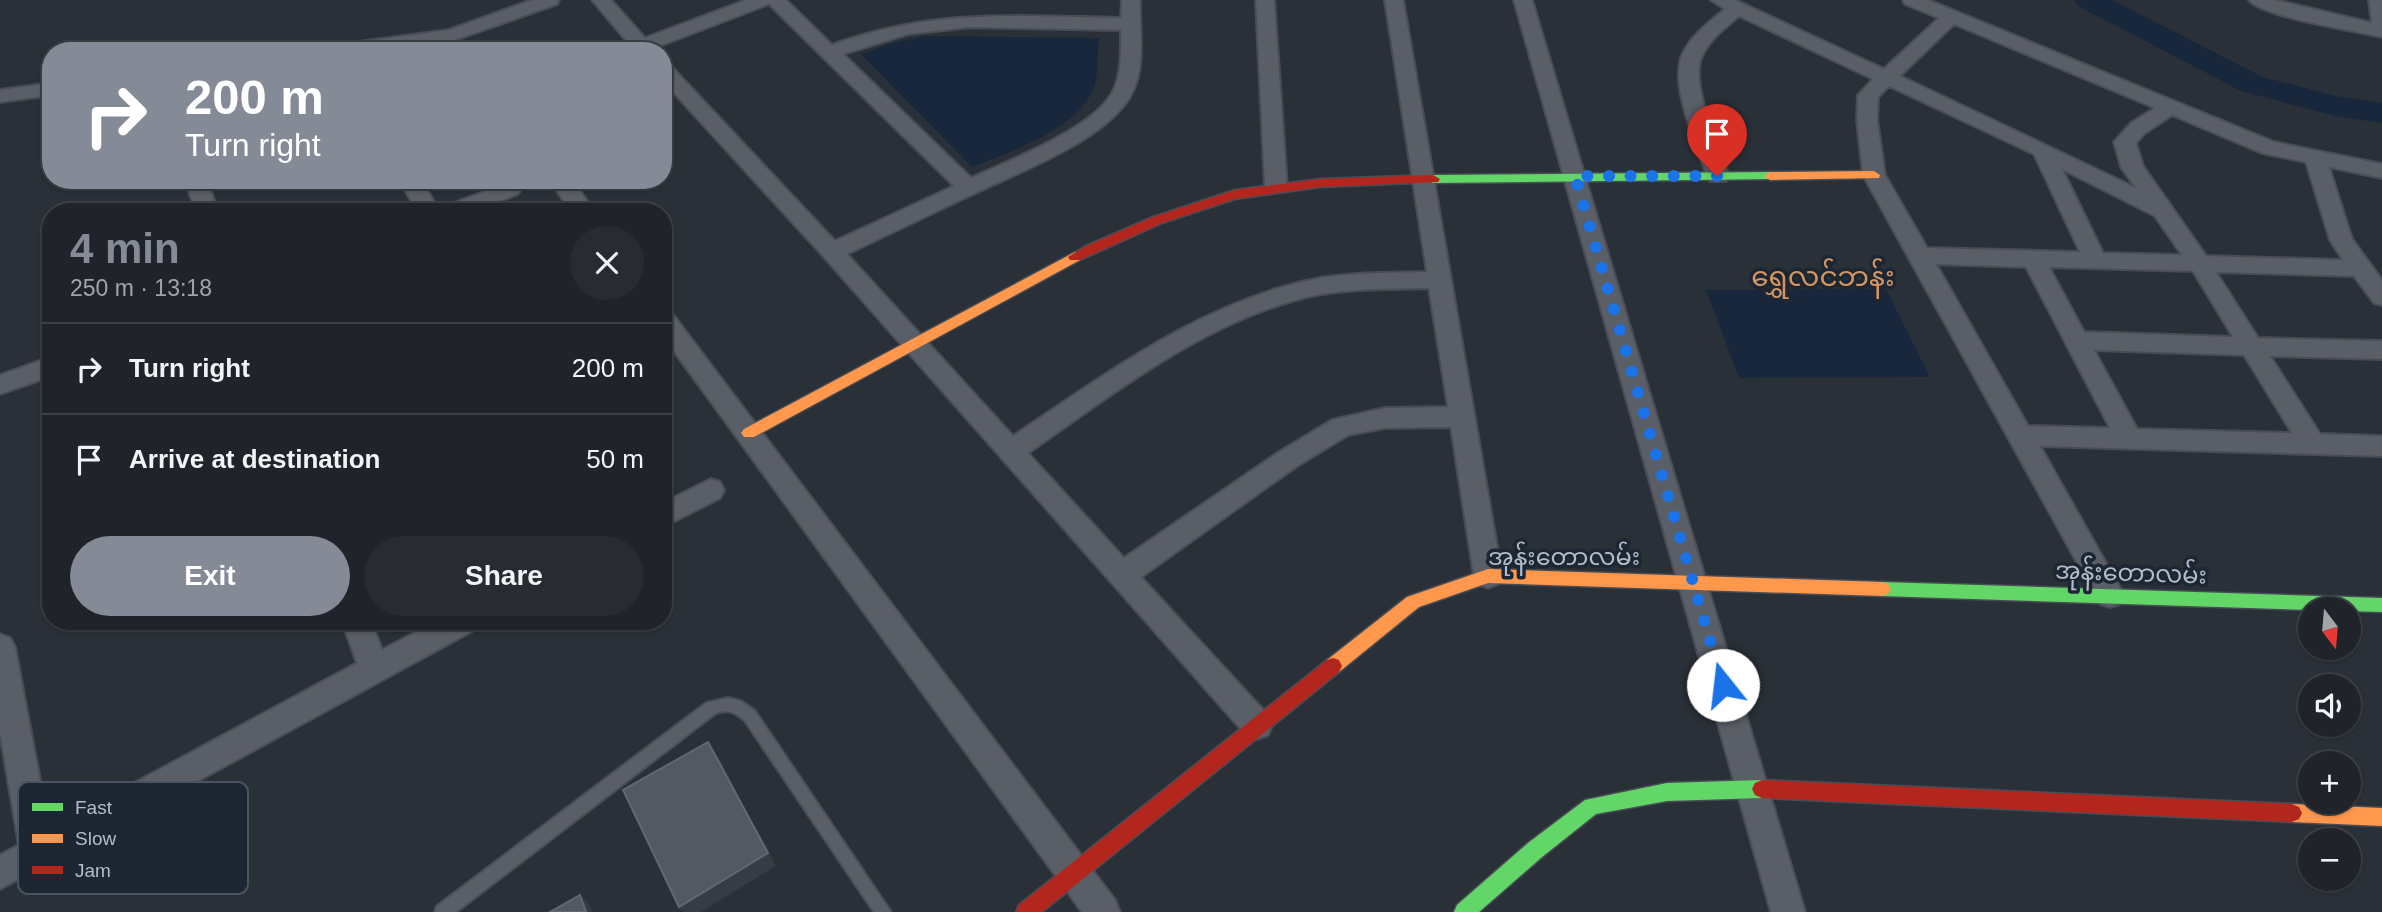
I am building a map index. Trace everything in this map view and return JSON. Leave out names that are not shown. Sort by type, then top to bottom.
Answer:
[{"type":"street","points":[[460,42],[550,0]]},
{"type":"street","points":[[601,0],[639,42]]},
{"type":"street","points":[[659,42],[763,0]]},
{"type":"street","points":[[775,0],[968,187]]},
{"type":"street","points":[[832,252],[1066,142],[1101,116],[1125,89],[1129,65],[1130,0]]},
{"type":"street","points":[[1265,0],[1276,187]]},
{"type":"street","points":[[1394,0],[1488,576]]},
{"type":"street","points":[[1524,0],[1755,789],[1788,912]]},
{"type":"street","points":[[1912,0],[2269,148],[2382,171]]},
{"type":"street","points":[[2258,0],[2285,10],[2382,31]]},
{"type":"street","points":[[2378,0],[2382,25]]},
{"type":"street","points":[[1717,176],[1689,87],[1691,58],[1729,4],[2043,150],[2163,211]]},
{"type":"street","points":[[1952,16],[1868,95],[1867,120],[1874,175],[2110,595]]},
{"type":"street","points":[[831,52],[876,35],[918,26],[971,22],[1129,24]]},
{"type":"street","points":[[672,79],[832,252],[1257,725]]},
{"type":"street","points":[[0,96],[42,90]]},
{"type":"street","points":[[2168,108],[2138,128],[2125,142],[2132,167],[2199,263],[2312,444]]},
{"type":"street","points":[[2043,150],[2095,261]]},
{"type":"street","points":[[2316,159],[2341,240],[2382,297]]},
{"type":"street","points":[[749,433],[1046,271],[1135,228],[1210,201],[1276,187],[1423,178],[1874,175]]},
{"type":"street","points":[[474,203],[510,189]]},
{"type":"street","points":[[1921,256],[2361,268]]},
{"type":"street","points":[[2033,259],[2129,439]]},
{"type":"street","points":[[1010,452],[1173,344],[1237,309],[1308,288],[1440,280]]},
{"type":"street","points":[[672,330],[1103,912]]},
{"type":"street","points":[[2076,341],[2382,350]]},
{"type":"street","points":[[0,385],[42,369]]},
{"type":"street","points":[[1122,575],[1288,458],[1341,427],[1385,418],[1462,417]]},
{"type":"street","points":[[2022,436],[2382,446]]},
{"type":"street","points":[[672,511],[711,490]]},
{"type":"street","name":"အုန်းတောလမ်း","points":[[1026,912],[1413,602],[1488,576],[2382,605]]},
{"type":"street","points":[[359,630],[374,669]]},
{"type":"street","points":[[167,782],[447,630]]},
{"type":"street","points":[[0,647],[24,782]]},
{"type":"street","points":[[1464,912],[1535,850],[1592,806],[1667,792],[1755,789],[2382,817]]},
{"type":"street","points":[[0,873],[18,863]]},
{"type":"lane","points":[[443,912],[711,708],[725,702],[737,704],[750,716],[883,912]]},
{"type":"water","points":[[925,36],[1099,38],[1096,82],[1086,102],[1059,127],[1024,146],[972,167],[861,54]]},
{"type":"water","points":[[1886,289],[1930,377],[1739,378],[1706,290]]},
{"type":"building","points":[[708,742],[768,853],[679,907],[623,790]]},
{"type":"building","points":[[580,895],[586,912],[550,912]]},
{"type":"waterway","points":[[2089,0],[2252,84],[2335,106],[2382,113]]},
{"type":"traffic: fast","points":[[1433,179],[1770,176]]},
{"type":"traffic: fast","points":[[1882,589],[2382,605]]},
{"type":"traffic: fast","points":[[1464,912],[1535,850],[1592,806],[1667,792],[1762,789]]},
{"type":"traffic: slow","points":[[1770,176],[1874,175]]},
{"type":"traffic: slow","points":[[749,433],[1075,257]]},
{"type":"traffic: slow","points":[[1333,666],[1413,602],[1488,576],[1882,589]]},
{"type":"traffic: slow","points":[[2292,813],[2382,817]]},
{"type":"traffic: jam","points":[[1075,257],[1157,220],[1235,194],[1320,183],[1433,179]]},
{"type":"traffic: jam","points":[[1026,912],[1333,666]]},
{"type":"traffic: jam","points":[[1762,789],[2292,813]]},
{"type":"district","name":"ရွှေလင်ဘန်း","points":[[1823,276]]},
{"type":"route","points":[[1717,176],[1575,176],[1723,685]]}]
